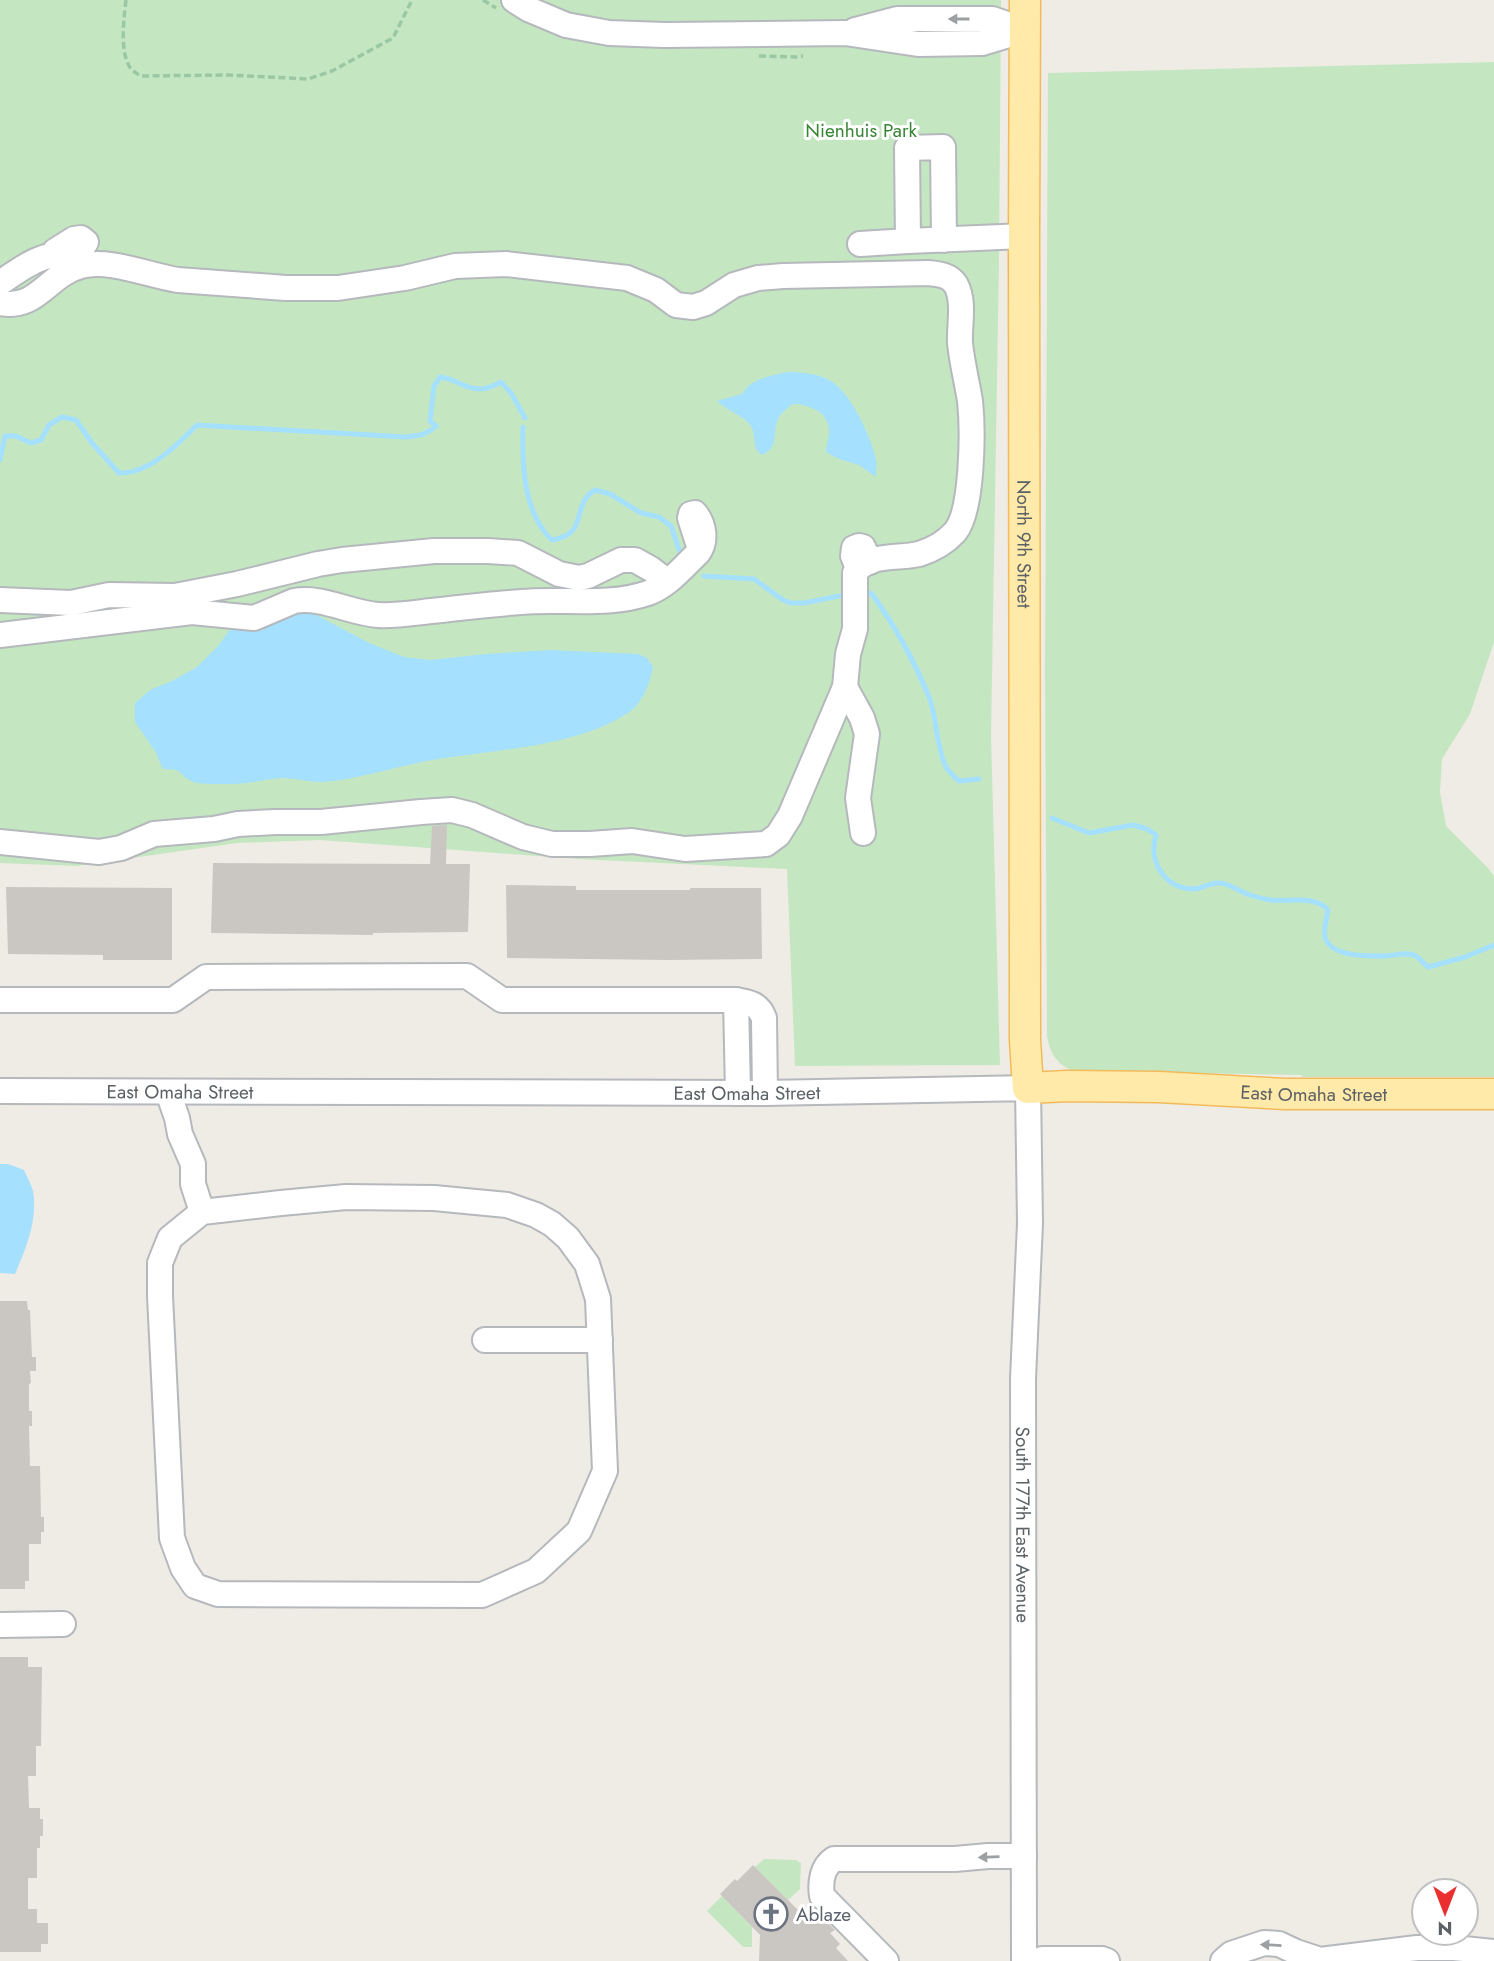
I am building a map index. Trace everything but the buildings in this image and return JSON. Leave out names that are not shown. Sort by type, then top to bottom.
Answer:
[{"type":"main road","name":"North 9th Street","points":[[1026,0],[1025,1040],[1028,1088]]},
{"type":"main road","name":"East Omaha Street","points":[[1028,1088],[1159,1087],[1285,1094],[1494,1094]]},
{"type":"street","points":[[514,0],[565,25],[609,33],[845,33],[897,19],[992,19],[1025,30]]},
{"type":"street","points":[[908,241],[907,148],[943,147],[944,240]]},
{"type":"street","points":[[860,244],[1024,236]]},
{"type":"street","points":[[0,283],[36,260],[53,254],[79,252],[86,242],[81,238],[74,239],[55,251]]},
{"type":"street","points":[[0,303],[13,305],[26,302],[65,272],[84,265],[117,266],[178,280],[306,289],[370,285],[455,266],[506,264],[627,278],[656,290],[684,307],[706,303],[734,285],[758,278],[797,275],[941,274],[950,278],[957,286],[960,298],[960,340],[970,400],[970,471],[964,516],[956,531],[933,549],[920,554],[886,558],[864,565],[855,573],[855,629],[848,654],[845,687],[790,816],[779,835],[766,844],[685,849],[632,841],[552,844],[452,810],[321,822],[237,824],[214,829],[154,834],[121,848],[99,852],[0,842]]},
{"type":"street","points":[[0,600],[71,603],[110,594],[175,596],[330,562],[433,551],[518,554],[559,574],[579,578],[621,560],[635,560],[667,581]]},
{"type":"street","points":[[0,635],[192,612],[254,618],[301,599],[368,614],[392,615],[523,601],[615,599],[646,594],[659,588],[698,553]]},
{"type":"street","points":[[845,687],[862,718],[867,734],[858,798],[863,833]]},
{"type":"street","points":[[0,1000],[173,1000],[206,977],[467,976],[502,1000],[736,1000],[753,1003],[762,1011],[764,1017],[765,1093]]},
{"type":"street","points":[[736,1000],[737,1093]]},
{"type":"street","points":[[737,1050],[764,1050]]},
{"type":"street","name":"East Omaha Street","points":[[0,1091],[765,1093],[1028,1088]]},
{"type":"street","name":"South 177th East Avenue","points":[[1024,1961],[1023,1379],[1030,1223],[1028,1088]]},
{"type":"street","points":[[168,1092],[180,1134],[193,1164],[193,1184],[202,1212]]},
{"type":"street","points":[[346,1197],[433,1198],[519,1208],[536,1215],[560,1231],[587,1264],[598,1298],[605,1471],[579,1531],[536,1571],[482,1595],[218,1594],[195,1586],[183,1568],[172,1538],[160,1263],[170,1238],[202,1212],[346,1197]]},
{"type":"street","points":[[485,1340],[600,1340]]},
{"type":"street","points":[[0,1625],[63,1624]]},
{"type":"street","points":[[886,1961],[822,1896],[821,1881],[825,1866],[834,1859],[1024,1856]]},
{"type":"street","points":[[1223,1961],[1231,1954],[1264,1943],[1279,1944],[1319,1961],[1418,1948],[1494,1952]]},
{"type":"street","points":[[1039,1961],[1093,1960]]},
{"type":"path","points":[[126,0],[124,50],[130,68],[141,76],[229,75],[308,79],[332,71],[393,38],[412,0]]},
{"type":"green space","name":"Nienhuis Park","points":[[0,0],[1001,0],[991,736],[1000,1065],[795,1066],[787,869],[578,859],[320,840],[237,843],[76,866],[0,863]]},
{"type":"green space","points":[[1494,62],[1494,642],[1470,714],[1442,759],[1440,792],[1446,826],[1494,876],[1494,1077],[1303,1077],[1074,1071],[1055,1057],[1047,1036],[1045,672],[1048,73]]},
{"type":"green space","points":[[764,1859],[796,1860],[801,1863],[800,1889],[788,1900],[755,1867]]},
{"type":"green space","points":[[722,1896],[752,1927],[752,1947],[743,1947],[707,1911]]},
{"type":"water","points":[[787,372],[820,376],[834,383],[842,391],[858,413],[869,438],[876,460],[876,477],[859,465],[826,452],[828,426],[816,410],[798,404],[790,406],[779,418],[772,446],[763,455],[755,446],[750,425],[717,401],[742,394],[751,384],[762,379]]},
{"type":"water","points":[[289,610],[309,611],[369,643],[404,657],[430,660],[551,650],[638,654],[647,658],[653,667],[645,692],[638,704],[628,713],[586,733],[561,740],[438,759],[323,782],[281,778],[239,784],[205,784],[191,781],[178,771],[163,769],[155,751],[135,722],[135,703],[150,690],[197,667],[218,646],[234,624]]},
{"type":"water","points":[[0,1164],[24,1170],[33,1191],[32,1223],[15,1274],[0,1273]]},
{"type":"waterway","points":[[0,460],[5,436],[16,436],[31,443],[41,440],[49,425],[62,417],[76,420],[119,473],[152,464],[197,425],[405,437],[418,435],[436,426],[430,421],[434,386],[440,377],[479,389],[501,382],[511,393],[525,418]]},
{"type":"waterway","points":[[523,427],[526,487],[535,516],[552,540],[571,532],[583,503],[595,490],[610,494],[641,513],[659,517],[671,526],[681,555]]},
{"type":"waterway","points":[[704,576],[754,579],[791,603],[844,595]]},
{"type":"waterway","points":[[864,592],[872,594],[917,670],[932,705],[946,767],[959,781],[979,779]]},
{"type":"waterway","points":[[1052,818],[1089,833],[1133,825],[1147,829],[1156,835],[1154,854],[1161,871],[1174,884],[1183,887],[1196,889],[1220,883],[1266,899],[1317,902],[1328,910],[1324,931],[1328,944],[1341,952],[1368,956],[1412,955],[1428,967],[1465,957],[1494,945]]},
{"type":"place","name":"Ablaze","points":[[771,1914]]}]
